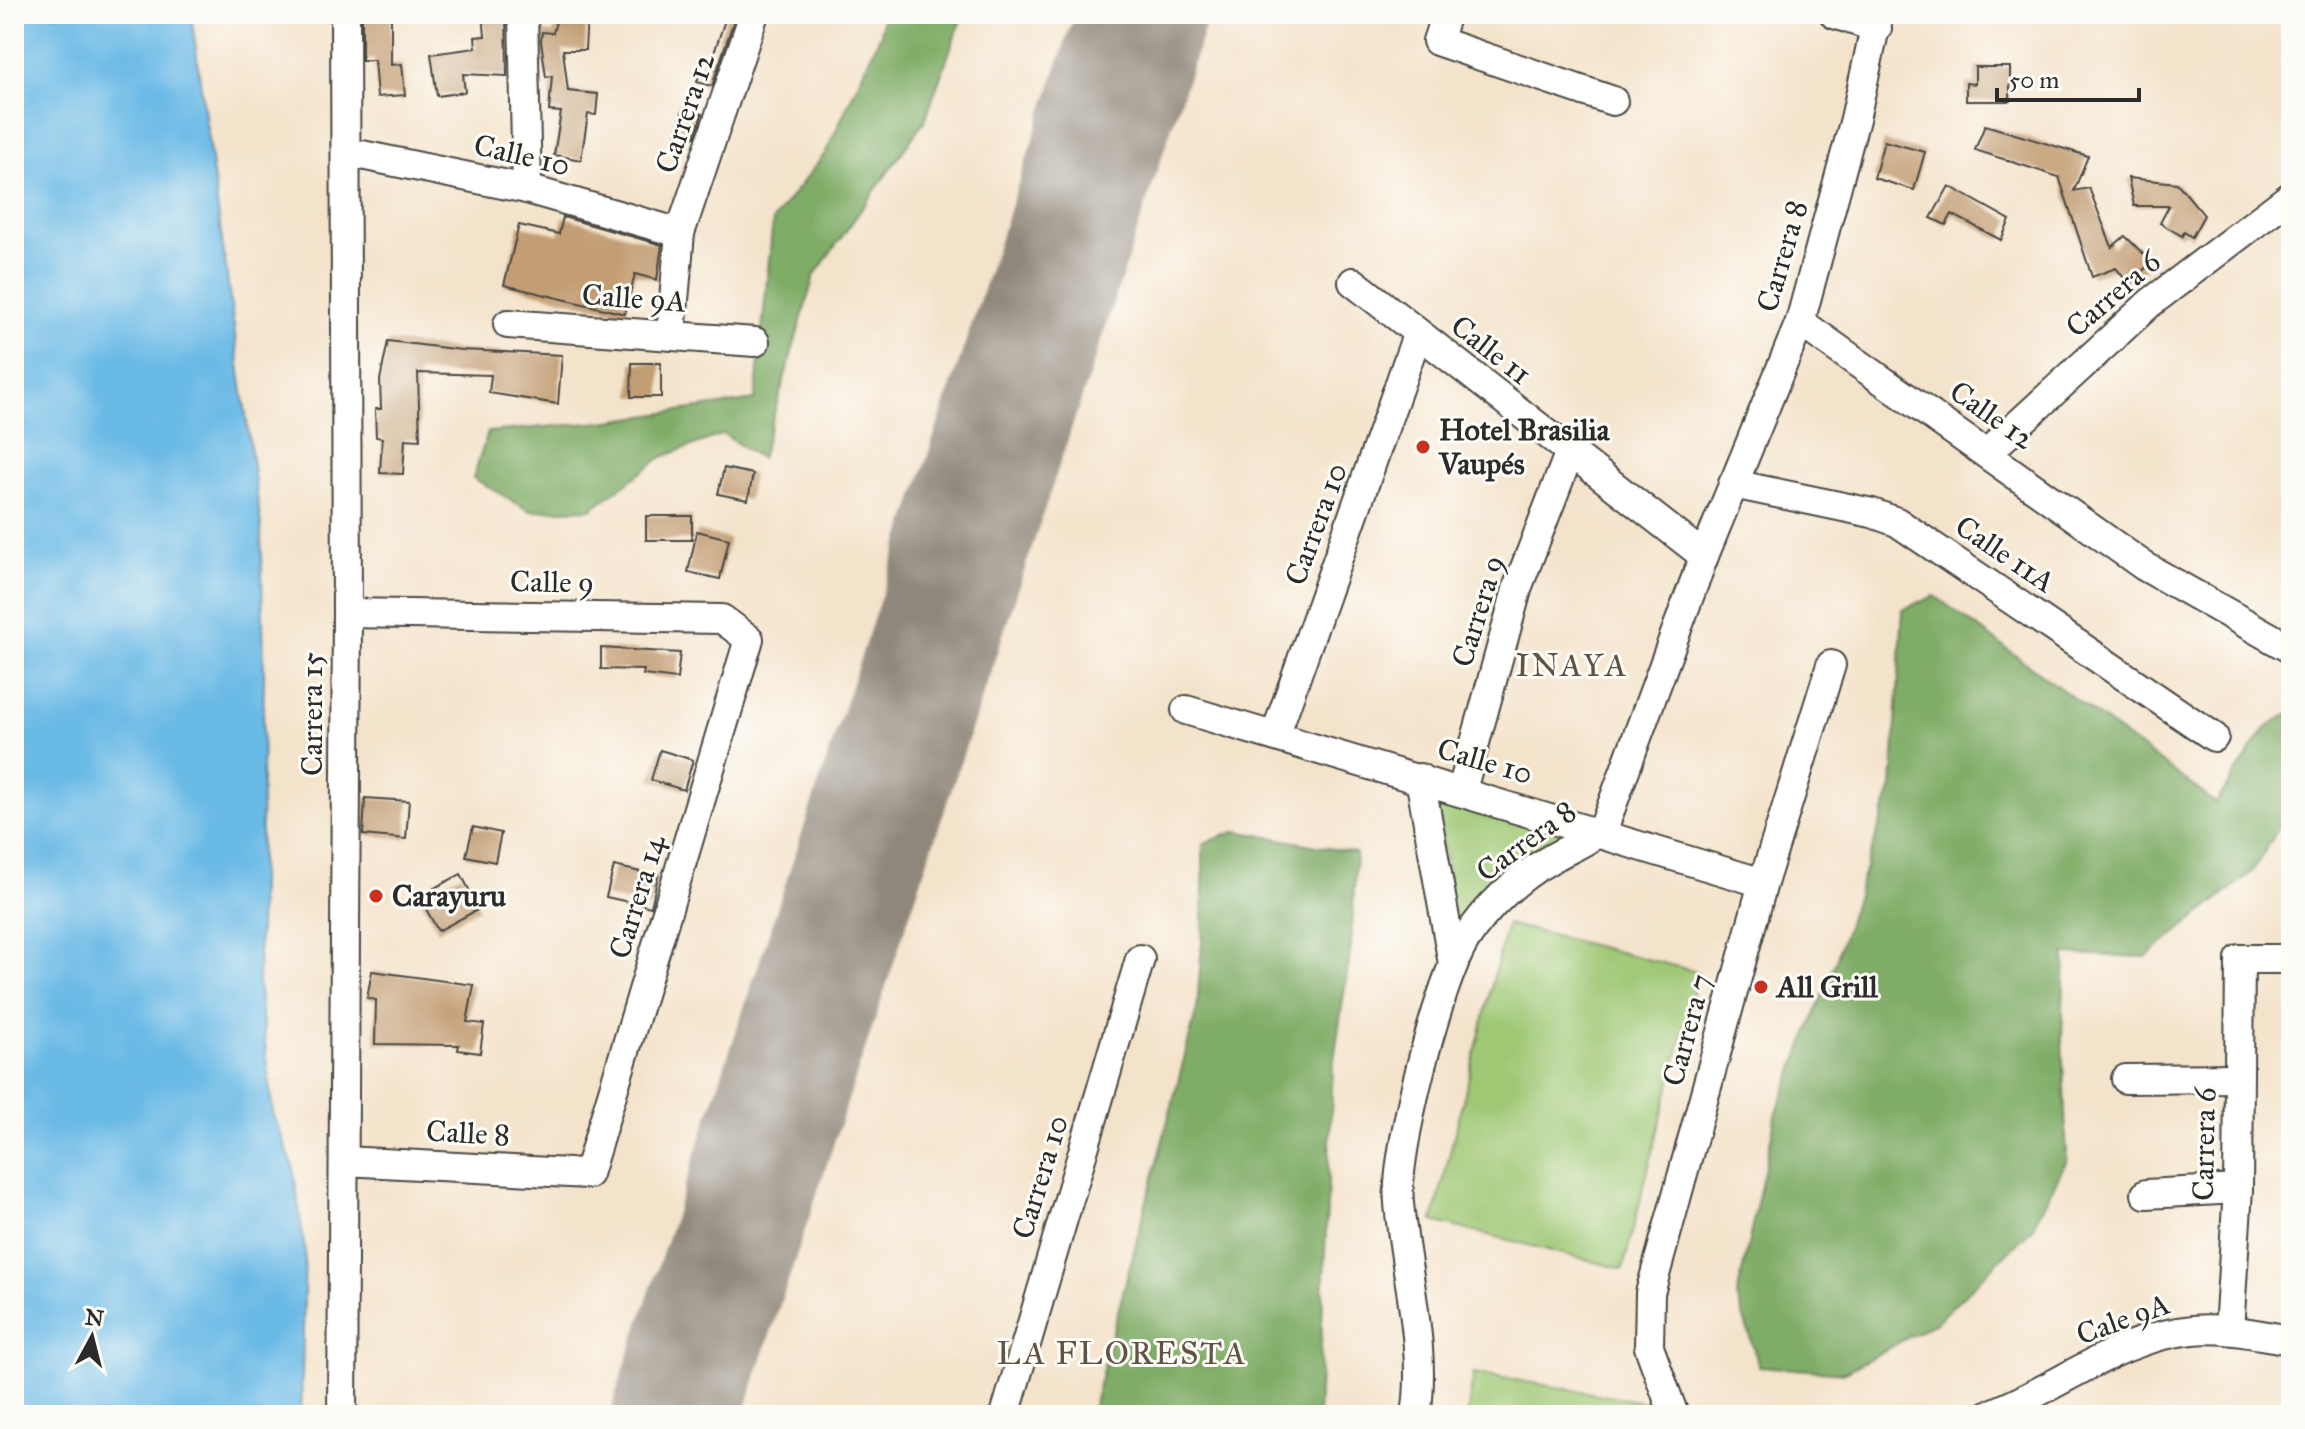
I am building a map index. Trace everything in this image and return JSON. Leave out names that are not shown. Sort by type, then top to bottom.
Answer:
[{"type":"street","name":"Carrera 15","points":[[342,1415],[347,613],[345,14]]},
{"type":"street","points":[[523,14],[527,189]]},
{"type":"street","name":"Carrera 12","points":[[671,334],[680,233],[754,14]]},
{"type":"street","points":[[1446,14],[1437,41],[1613,101]]},
{"type":"street","points":[[1834,14],[1878,21]]},
{"type":"street","name":"Carrera 8","points":[[1416,1415],[1418,1368],[1399,1204],[1399,1170],[1453,964],[1466,939],[1512,887],[1548,860],[1600,831],[1610,811],[1704,556],[1800,322],[1878,21]]},
{"type":"street","name":"Calle 10","points":[[347,152],[527,189],[680,233]]},
{"type":"street","name":"Carrera 6","points":[[1987,453],[2150,303],[2291,196]]},
{"type":"street","name":"Calle 11","points":[[1353,282],[1569,454],[1704,556]]},
{"type":"street","name":"Calle 12","points":[[1800,322],[2144,566],[2291,649]]},
{"type":"street","name":"Calle 9A","points":[[508,324],[755,342]]},
{"type":"street","name":"Carrera 10","points":[[1275,736],[1417,335]]},
{"type":"street","name":"Carrera 9","points":[[1462,790],[1518,586],[1569,454]]},
{"type":"street","name":"Calle 11A","points":[[1733,484],[1872,513],[1897,522],[2214,737]]},
{"type":"street","name":"Calle 9","points":[[347,613],[722,619],[749,639]]},
{"type":"street","name":"Carrera 14","points":[[588,1174],[749,639]]},
{"type":"street","name":"Carrera 7","points":[[1674,1415],[1649,1347],[1650,1293],[1763,883],[1831,665]]},
{"type":"street","name":"Calle 10","points":[[1186,710],[1600,831],[1763,883]]},
{"type":"street","points":[[1420,778],[1453,964]]},
{"type":"street","name":"Carrera 10","points":[[1005,1415],[1140,959]]},
{"type":"street","name":"Carrera 6","points":[[2229,1330],[2238,1189],[2240,959],[2291,959]]},
{"type":"street","points":[[2126,1079],[2239,1078]]},
{"type":"street","name":"Calle 8","points":[[344,1161],[588,1174]]},
{"type":"street","points":[[2146,1194],[2238,1189]]},
{"type":"street","name":"Cale 9A","points":[[1988,1415],[2148,1340],[2195,1329],[2229,1330],[2291,1340]]},
{"type":"green space","points":[[883,14],[963,14],[925,120],[814,276],[761,459],[723,434],[662,457],[591,509],[530,511],[473,478],[488,432],[602,422],[755,400],[773,220],[826,152],[881,34]]},
{"type":"green space","points":[[1935,596],[2216,803],[2266,728],[2291,712],[2291,808],[2252,872],[2146,957],[2065,954],[2062,1038],[2067,1160],[2031,1230],[1935,1323],[1843,1373],[1759,1366],[1737,1296],[1776,1115],[1836,960],[1892,787],[1903,609]]},
{"type":"green space","points":[[1435,795],[1576,835],[1535,852],[1506,873],[1457,936]]},
{"type":"green space","points":[[1236,831],[1356,853],[1351,947],[1333,1066],[1318,1415],[1091,1415],[1197,1009],[1203,929],[1203,844]]},
{"type":"green space","points":[[1507,924],[1698,972],[1623,1269],[1433,1221]]},
{"type":"green space","points":[[1474,1373],[1662,1405],[1660,1415],[1467,1415]]},
{"type":"water","points":[[14,14],[191,14],[261,525],[264,673],[258,982],[273,1114],[293,1166],[305,1252],[301,1415],[14,1415]]},
{"type":"building","points":[[362,14],[391,14],[391,65],[402,64],[405,95],[377,97],[374,60],[362,60]]},
{"type":"building","points":[[483,14],[506,14],[507,76],[463,74],[465,92],[437,96],[431,54],[476,48],[475,37],[485,36]]},
{"type":"building","points":[[558,14],[587,14],[585,50],[563,50],[568,91],[598,94],[596,115],[588,114],[581,160],[554,155],[561,112],[549,111],[552,76],[546,77],[541,41],[542,32],[553,33]]},
{"type":"building","points":[[727,14],[736,14],[712,86],[697,82],[704,57],[712,59]]},
{"type":"building","points":[[1975,67],[2010,67],[2010,101],[1966,101],[1966,83],[1975,84]]},
{"type":"building","points":[[683,109],[702,114],[695,137],[677,133]]},
{"type":"building","points":[[1985,125],[2088,156],[2074,191],[2089,188],[2112,247],[2125,236],[2152,262],[2129,284],[2116,268],[2092,277],[2059,177],[1975,150]]},
{"type":"building","points":[[1884,141],[1925,152],[1914,190],[1874,178]]},
{"type":"building","points":[[2128,178],[2177,183],[2204,215],[2192,237],[2184,232],[2182,236],[2160,223],[2169,206],[2134,206]]},
{"type":"building","points":[[1949,186],[2010,220],[2001,240],[1952,214],[1946,225],[1931,218]]},
{"type":"building","points":[[563,217],[662,245],[657,280],[635,274],[625,314],[504,285],[519,225],[559,234]]},
{"type":"building","points":[[388,341],[462,350],[562,355],[558,404],[489,393],[491,375],[418,373],[420,440],[405,439],[403,474],[380,473],[382,438],[376,437],[375,409],[381,409],[380,380]]},
{"type":"building","points":[[632,363],[661,363],[661,397],[631,397]]},
{"type":"building","points":[[724,468],[753,474],[748,500],[718,494]]},
{"type":"building","points":[[646,516],[692,516],[692,540],[646,540]]},
{"type":"building","points":[[697,531],[729,539],[720,579],[688,572]]},
{"type":"building","points":[[601,648],[680,653],[677,679],[643,675],[644,670],[601,669]]},
{"type":"building","points":[[660,750],[693,760],[684,790],[651,780]]},
{"type":"building","points":[[365,798],[409,801],[406,839],[363,835]]},
{"type":"building","points":[[473,827],[501,833],[495,862],[466,856]]},
{"type":"building","points":[[614,866],[658,876],[651,907],[606,897]]},
{"type":"building","points":[[461,874],[479,909],[438,931],[419,896]]},
{"type":"building","points":[[372,971],[474,985],[467,1022],[484,1024],[480,1053],[458,1050],[459,1045],[375,1044],[376,1000],[367,998]]},
{"type":"runway","points":[[676,1415],[1142,14]]},
{"type":"place","name":"Hotel Brasilia Vaupés","points":[[1423,447]]},
{"type":"place","name":"Carayuru","points":[[376,896]]},
{"type":"place","name":"All Grill","points":[[1761,987]]},
{"type":"district","name":"INAYA","points":[[1572,665]]},
{"type":"district","name":"LA FLORESTA","points":[[1122,1353]]}]
